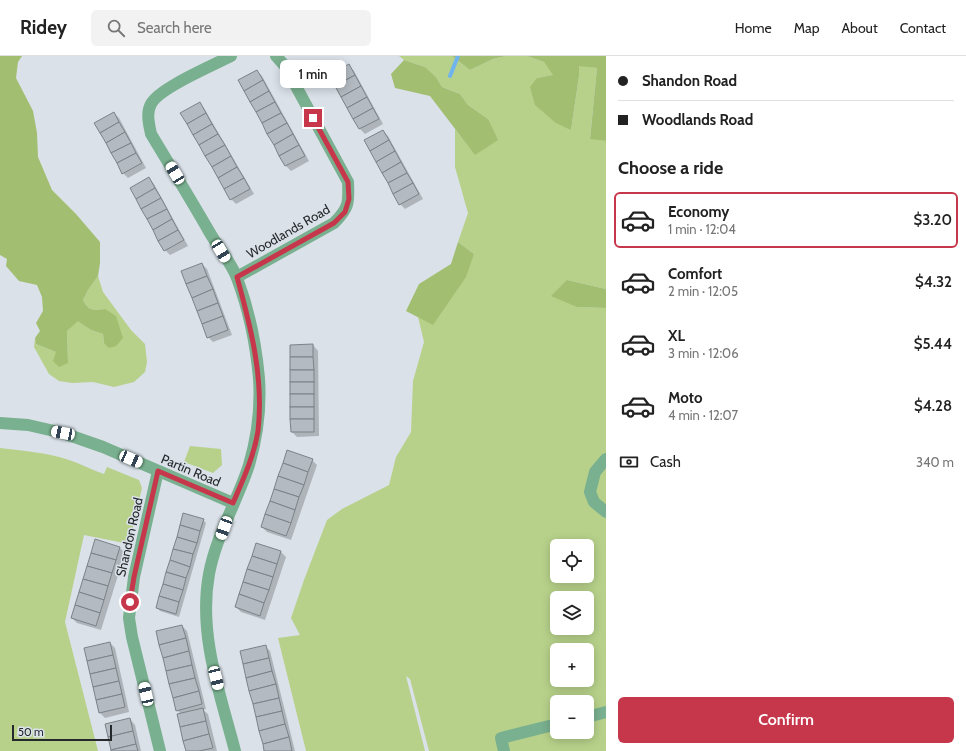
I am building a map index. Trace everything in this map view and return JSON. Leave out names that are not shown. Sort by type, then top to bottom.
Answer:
[{"type":"street","points":[[231,56],[163,91],[151,104],[148,120],[151,134],[237,277],[252,332],[257,357],[259,386],[258,431],[248,466],[215,553],[209,572],[206,594],[206,621],[209,649],[235,751]]},
{"type":"street","name":"Woodlands Road","points":[[237,277],[334,223],[345,212],[349,199],[348,182],[285,66],[276,56]]},
{"type":"street","name":"Partin Road","points":[[0,423],[28,426],[63,433],[103,447],[233,503]]},
{"type":"street","points":[[606,459],[595,472],[590,492],[594,502],[606,512]]},
{"type":"street","name":"Shandon Road","points":[[158,471],[134,577],[129,618],[132,637],[160,751]]},
{"type":"street","points":[[594,715],[606,712]]},
{"type":"street","points":[[504,751],[501,738],[550,726]]},
{"type":"green space","points":[[0,56],[22,56],[18,62],[16,78],[33,111],[37,133],[38,157],[52,190],[76,214],[100,242],[100,263],[98,276],[83,300],[87,307],[95,310],[105,309],[116,316],[123,338],[116,346],[109,348],[104,343],[103,334],[91,330],[78,321],[67,331],[68,363],[59,367],[53,361],[56,352],[36,344],[35,338],[40,331],[36,323],[43,311],[42,297],[37,285],[19,281],[6,266],[7,259],[0,255]]},
{"type":"green space","points":[[399,56],[452,56],[470,70],[493,59],[506,56],[527,56],[544,62],[554,75],[537,78],[571,130],[579,76],[579,65],[597,68],[590,138],[606,141],[606,289],[567,280],[577,307],[606,308],[606,751],[429,751],[410,679],[406,676],[425,751],[306,751],[278,638],[300,635],[291,618],[327,520],[342,509],[389,485],[396,457],[411,432],[413,381],[424,342],[418,317],[433,324],[474,254],[458,242],[468,213],[455,167],[455,129],[475,154],[488,119],[468,105],[460,94],[442,87],[436,77],[425,67],[404,60]]},
{"type":"green space","points":[[452,56],[506,56],[493,59],[470,70]]},
{"type":"green space","points":[[527,56],[606,56],[606,141],[590,139],[597,68],[579,66],[579,76],[571,130],[556,123],[535,105],[530,87],[537,78],[553,75],[544,62]]},
{"type":"green space","points":[[404,60],[425,67],[436,77],[442,87],[460,94],[468,105],[488,119],[498,140],[475,155],[430,96],[395,88],[391,74]]},
{"type":"green space","points":[[458,242],[474,254],[466,277],[433,325],[406,311],[419,284],[451,264]]},
{"type":"green space","points":[[98,276],[103,292],[131,330],[145,344],[147,362],[145,372],[134,382],[114,387],[93,382],[72,383],[59,381],[49,374],[34,347],[35,338],[36,344],[56,352],[68,363],[67,331],[78,320],[91,330],[103,334],[104,343],[105,309],[95,310],[87,307],[83,300]]},
{"type":"green space","points":[[567,280],[606,289],[606,308],[577,307],[551,296]]},
{"type":"green space","points":[[190,446],[221,449],[222,465],[213,473],[184,462]]},
{"type":"green space","points":[[0,448],[60,457],[104,474],[107,467],[139,480],[142,488],[129,544],[84,535],[65,622],[98,751],[0,751]]},
{"type":"building","points":[[349,64],[355,75],[335,86],[329,75]]},
{"type":"building","points":[[257,70],[263,80],[244,91],[238,80]]},
{"type":"building","points":[[355,75],[361,86],[341,97],[335,86]]},
{"type":"building","points":[[263,80],[269,91],[250,102],[244,91]]},
{"type":"building","points":[[361,86],[367,97],[347,108],[341,97]]},
{"type":"building","points":[[269,91],[275,102],[256,112],[250,102]]},
{"type":"building","points":[[367,97],[373,108],[353,119],[347,108]]},
{"type":"building","points":[[200,102],[206,113],[187,124],[180,113]]},
{"type":"building","points":[[275,102],[281,113],[262,123],[256,112]]},
{"type":"building","points":[[373,108],[379,119],[359,129],[353,119]]},
{"type":"building","points":[[114,112],[119,122],[100,133],[94,123]]},
{"type":"building","points":[[206,113],[212,124],[193,135],[187,124]]},
{"type":"building","points":[[281,113],[287,123],[267,134],[262,123]]},
{"type":"building","points":[[119,122],[125,132],[106,143],[100,133]]},
{"type":"building","points":[[287,123],[293,134],[274,145],[267,134]]},
{"type":"building","points":[[212,124],[218,134],[199,145],[193,135]]},
{"type":"building","points":[[383,130],[389,140],[370,151],[364,140]]},
{"type":"building","points":[[125,132],[131,143],[111,153],[106,143]]},
{"type":"building","points":[[218,134],[225,145],[205,156],[199,145]]},
{"type":"building","points":[[293,134],[299,145],[279,156],[274,145]]},
{"type":"building","points":[[389,140],[395,151],[376,162],[370,151]]},
{"type":"building","points":[[131,143],[136,153],[117,163],[111,153]]},
{"type":"building","points":[[225,145],[231,156],[212,167],[205,156]]},
{"type":"building","points":[[299,145],[305,156],[285,166],[279,156]]},
{"type":"building","points":[[395,151],[401,162],[382,173],[376,162]]},
{"type":"building","points":[[136,153],[142,163],[122,174],[117,163]]},
{"type":"building","points":[[231,156],[237,167],[218,178],[212,167]]},
{"type":"building","points":[[401,162],[407,173],[388,183],[382,173]]},
{"type":"building","points":[[237,167],[244,178],[224,189],[218,178]]},
{"type":"building","points":[[407,173],[413,183],[393,194],[388,183]]},
{"type":"building","points":[[149,177],[155,188],[136,199],[130,188]]},
{"type":"building","points":[[244,178],[250,189],[230,200],[224,189]]},
{"type":"building","points":[[413,183],[419,194],[399,205],[393,194]]},
{"type":"building","points":[[155,188],[161,198],[141,209],[136,199]]},
{"type":"building","points":[[161,198],[167,209],[147,219],[141,209]]},
{"type":"building","points":[[167,209],[172,219],[153,230],[147,219]]},
{"type":"building","points":[[172,219],[178,230],[158,241],[153,230]]},
{"type":"building","points":[[178,230],[184,240],[164,251],[158,241]]},
{"type":"building","points":[[202,263],[207,276],[186,284],[181,271]]},
{"type":"building","points":[[207,276],[213,289],[192,298],[186,284]]},
{"type":"building","points":[[213,289],[218,303],[197,311],[192,298]]},
{"type":"building","points":[[218,303],[223,316],[202,324],[197,311]]},
{"type":"building","points":[[223,316],[228,330],[207,338],[202,324]]},
{"type":"building","points":[[313,344],[313,357],[290,357],[290,345]]},
{"type":"building","points":[[290,357],[313,357],[314,370],[290,370]]},
{"type":"building","points":[[290,370],[314,370],[314,382],[290,382]]},
{"type":"building","points":[[290,382],[314,382],[314,394],[290,394]]},
{"type":"building","points":[[290,394],[314,394],[314,407],[290,407]]},
{"type":"building","points":[[290,407],[314,407],[314,419],[290,419]]},
{"type":"building","points":[[290,419],[314,419],[314,432],[291,432]]},
{"type":"building","points":[[287,450],[313,459],[308,472],[283,463]]},
{"type":"building","points":[[283,463],[308,472],[304,485],[278,476]]},
{"type":"building","points":[[278,476],[304,485],[299,497],[274,489]]},
{"type":"building","points":[[274,489],[299,497],[295,510],[270,501]]},
{"type":"building","points":[[270,501],[295,510],[291,523],[265,514]]},
{"type":"building","points":[[183,513],[204,519],[200,531],[180,525]]},
{"type":"building","points":[[265,514],[291,523],[286,536],[261,527]]},
{"type":"building","points":[[180,525],[200,531],[197,543],[177,537]]},
{"type":"building","points":[[177,537],[197,543],[193,554],[173,549]]},
{"type":"building","points":[[95,539],[120,547],[116,560],[91,553]]},
{"type":"building","points":[[256,543],[281,551],[277,564],[252,556]]},
{"type":"building","points":[[173,549],[193,554],[190,567],[170,560]]},
{"type":"building","points":[[91,553],[116,560],[112,573],[87,566]]},
{"type":"building","points":[[252,556],[277,564],[273,577],[247,569]]},
{"type":"building","points":[[170,560],[190,567],[186,578],[166,572]]},
{"type":"building","points":[[87,566],[112,573],[108,586],[83,579]]},
{"type":"building","points":[[247,569],[273,577],[269,590],[243,582]]},
{"type":"building","points":[[166,572],[186,578],[183,590],[163,584]]},
{"type":"building","points":[[83,579],[108,586],[104,600],[79,592]]},
{"type":"building","points":[[243,582],[269,590],[264,603],[239,594]]},
{"type":"building","points":[[163,584],[183,590],[179,602],[159,596]]},
{"type":"building","points":[[79,592],[104,600],[100,613],[75,605]]},
{"type":"building","points":[[239,594],[264,603],[260,616],[235,607]]},
{"type":"building","points":[[159,596],[179,602],[176,614],[156,608]]},
{"type":"building","points":[[75,605],[100,613],[96,626],[71,618]]},
{"type":"building","points":[[182,625],[186,638],[159,645],[156,631]]},
{"type":"building","points":[[186,638],[189,651],[163,658],[159,645]]},
{"type":"building","points":[[110,642],[113,655],[87,661],[84,648]]},
{"type":"building","points":[[266,645],[269,658],[243,664],[240,651]]},
{"type":"building","points":[[189,651],[192,665],[166,671],[163,658]]},
{"type":"building","points":[[113,655],[116,668],[90,674],[87,661]]},
{"type":"building","points":[[269,658],[272,671],[246,678],[243,664]]},
{"type":"building","points":[[192,665],[195,678],[169,684],[166,671]]},
{"type":"building","points":[[116,668],[119,681],[93,687],[90,674]]},
{"type":"building","points":[[272,671],[276,684],[249,691],[246,678]]},
{"type":"building","points":[[195,678],[199,691],[173,698],[169,684]]},
{"type":"building","points":[[119,681],[122,694],[96,700],[93,687]]},
{"type":"building","points":[[276,684],[279,698],[253,704],[249,691]]},
{"type":"building","points":[[199,691],[202,704],[176,711],[173,698]]},
{"type":"building","points":[[122,694],[125,707],[99,713],[96,700]]},
{"type":"building","points":[[279,698],[282,711],[256,717],[253,704]]},
{"type":"building","points":[[203,708],[206,721],[180,727],[177,714]]},
{"type":"building","points":[[282,711],[285,724],[259,731],[256,717]]},
{"type":"building","points":[[130,718],[133,731],[108,737],[105,724]]},
{"type":"building","points":[[206,721],[209,734],[183,741],[180,727]]},
{"type":"building","points":[[285,724],[289,737],[263,744],[259,731]]},
{"type":"building","points":[[133,731],[136,744],[111,750],[108,737]]},
{"type":"building","points":[[209,734],[213,748],[199,751],[186,751],[183,741]]},
{"type":"building","points":[[289,737],[292,751],[264,751],[263,744]]},
{"type":"building","points":[[136,744],[138,751],[111,751],[111,750]]},
{"type":"waterway","points":[[450,76],[458,56]]},
{"type":"route","points":[[130,602],[134,577],[158,471],[233,503],[248,466],[258,431],[259,380],[257,357],[252,332],[237,277],[334,223],[345,212],[349,199],[348,182],[313,118]]}]
